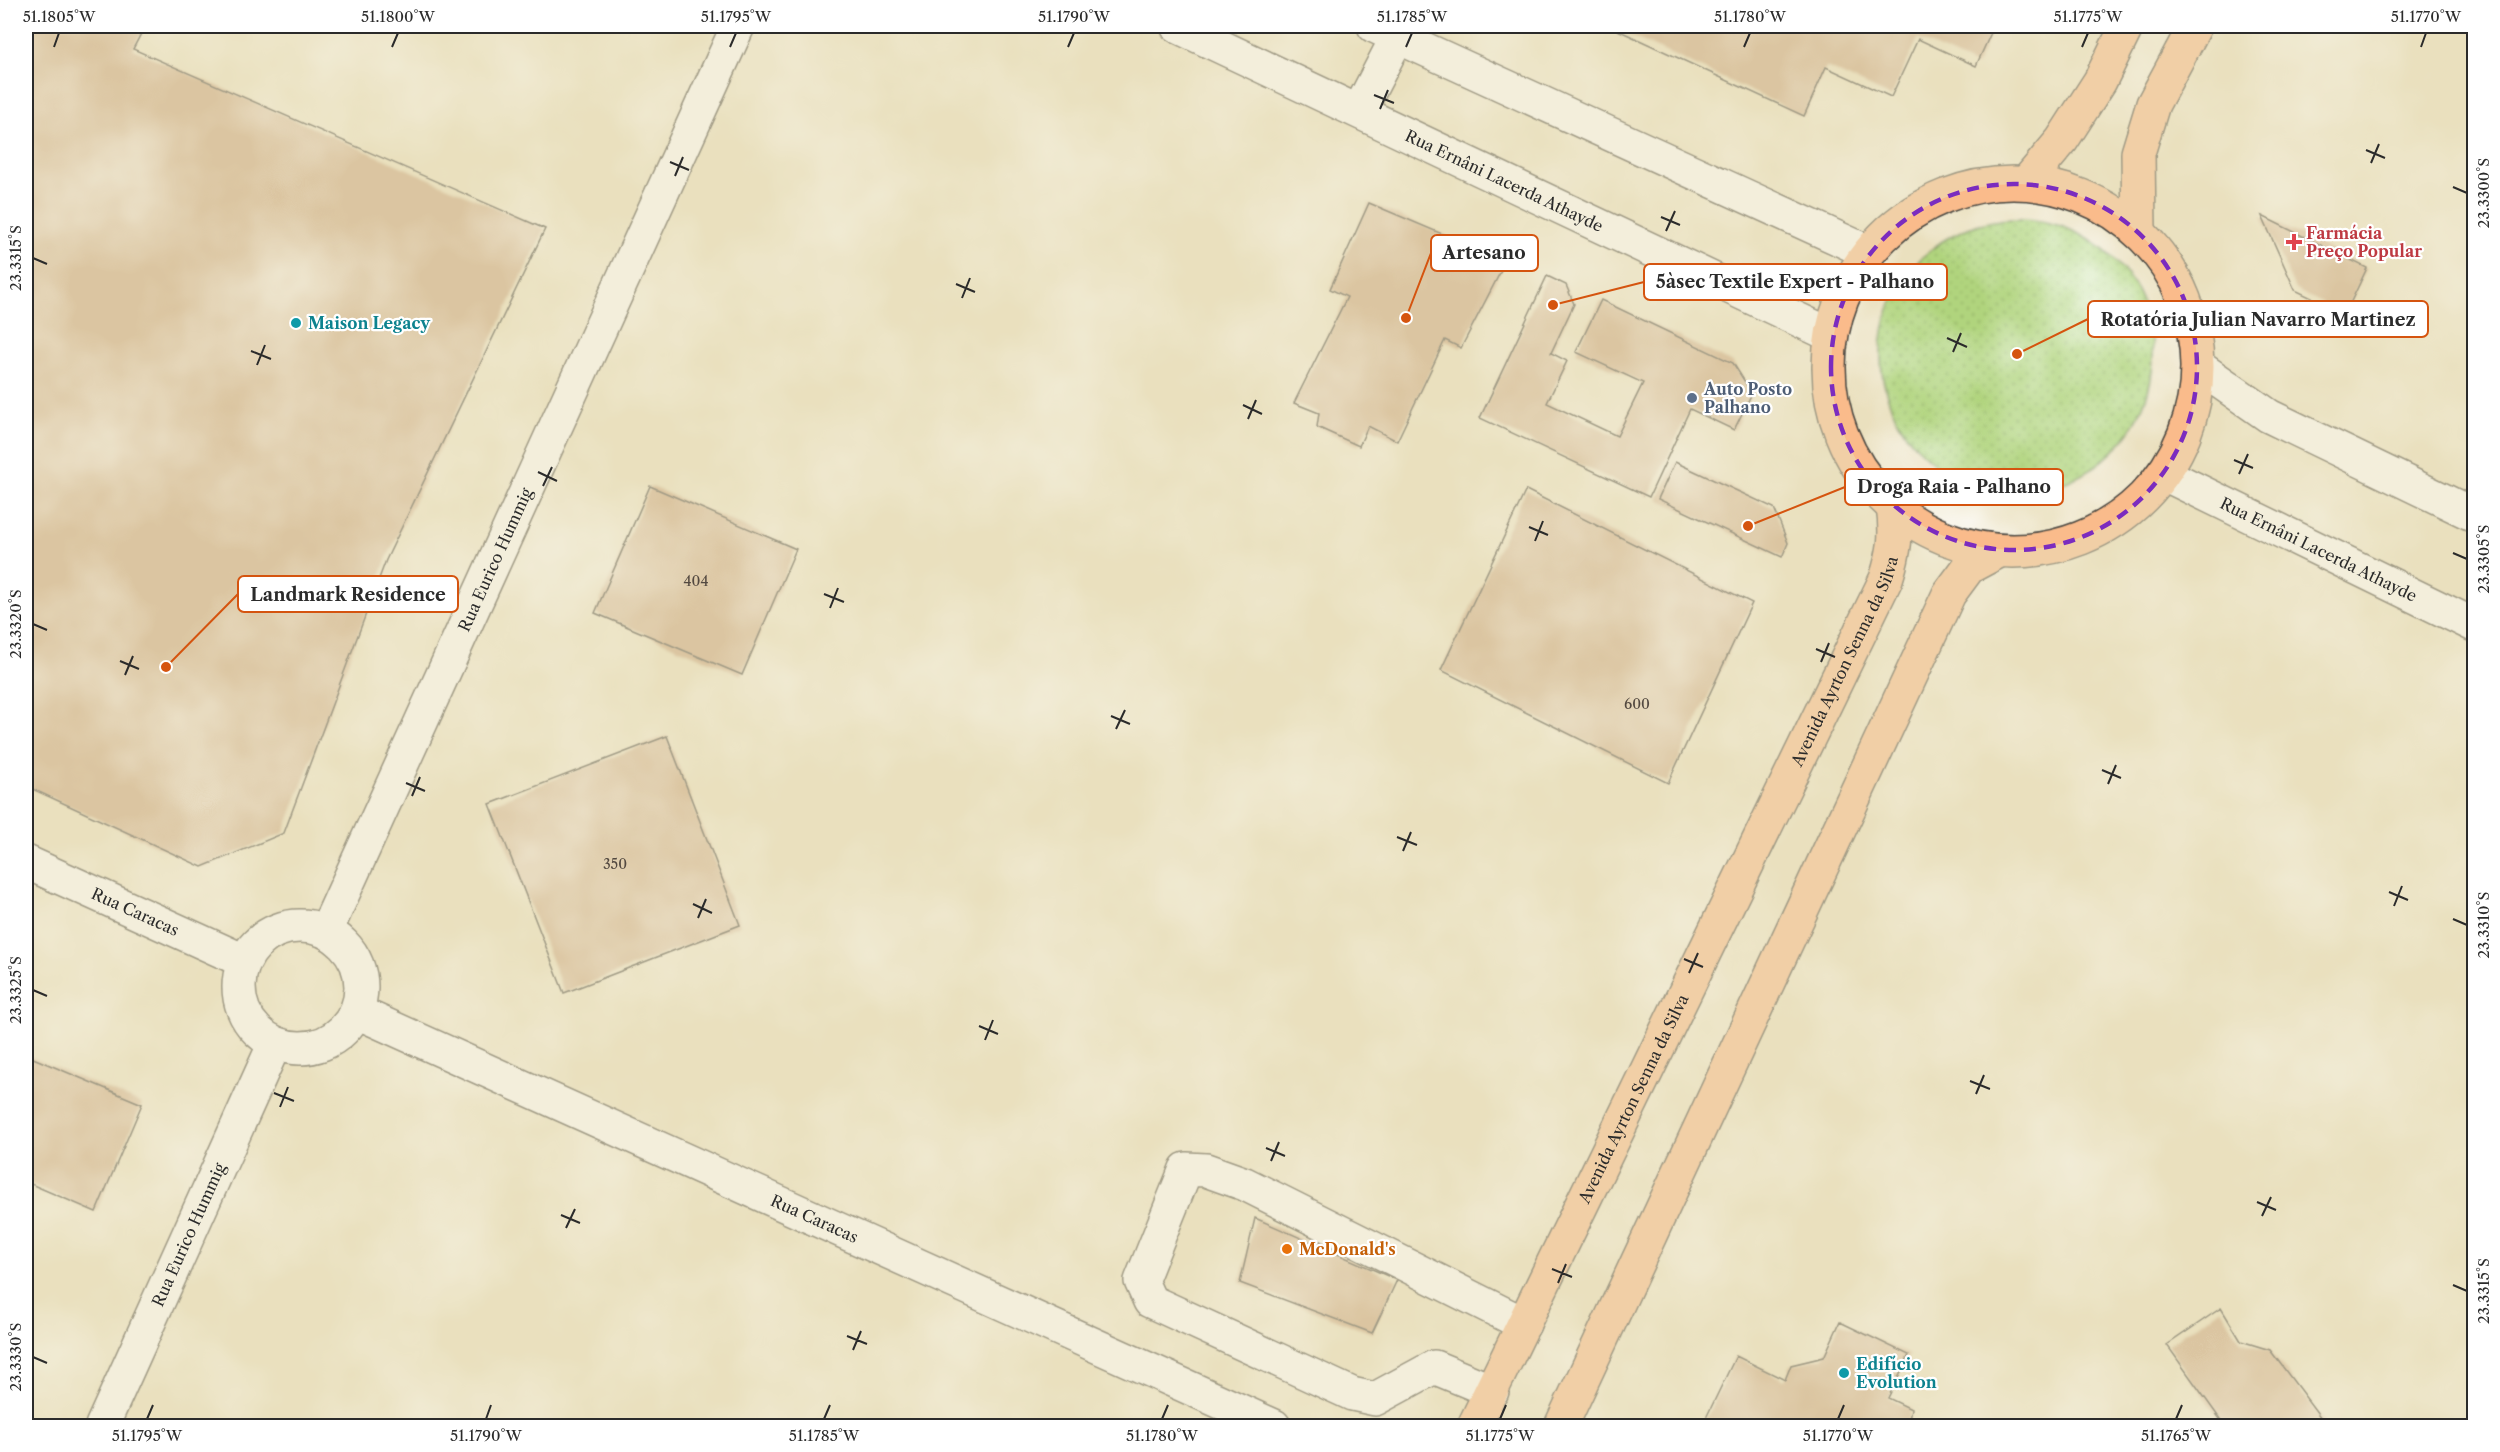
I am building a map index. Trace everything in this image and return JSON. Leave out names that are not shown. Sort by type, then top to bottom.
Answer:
[{"type":"main road","points":[[2026,183],[2062,140],[2100,81],[2127,26]]},
{"type":"main road","points":[[2139,231],[2138,153],[2153,104],[2195,26]]},
{"type":"main road","points":[[2026,183],[2057,188],[2086,198],[2114,213],[2139,231],[2159,254],[2176,280],[2188,307],[2196,337],[2199,367],[2190,424],[2179,450],[2144,499],[2092,534],[2062,545],[2031,551],[1999,551],[1970,546],[1943,537],[1917,524],[1893,506],[1871,484],[1858,466],[1839,429],[1831,398],[1828,367],[1831,335],[1839,305],[1851,278],[1868,252],[1893,226],[1922,206],[1955,191],[1990,184],[2026,183]]},
{"type":"main road","name":"Avenida Ayrton Senna da Silva","points":[[1474,1426],[1886,579],[1895,550],[1896,530],[1893,506]]},
{"type":"main road","points":[[1561,1426],[1949,594],[1969,567],[1999,551]]},
{"type":"street","name":"Rua Eurico Hummig","points":[[326,931],[738,26]]},
{"type":"street","name":"Rua Ernâni Lacerda Athayde","points":[[1177,26],[1831,335]]},
{"type":"street","points":[[1359,111],[1391,29],[1868,252]]},
{"type":"street","points":[[2199,367],[2269,416],[2475,515]]},
{"type":"street","name":"Rua Ernâni Lacerda Athayde","points":[[2164,474],[2475,626]]},
{"type":"street","name":"Rua Caracas","points":[[26,862],[244,961]]},
{"type":"street","points":[[288,926],[307,926],[326,931],[341,941],[354,957],[361,974],[362,994],[357,1012],[346,1028],[331,1040],[313,1047],[294,1048],[275,1043],[259,1032],[247,1018],[240,999],[239,980],[244,961],[254,945],[270,933],[288,926]]},
{"type":"street","name":"Rua Caracas","points":[[357,1012],[1274,1426]]},
{"type":"street","name":"Rua Eurico Hummig","points":[[102,1426],[275,1043]]},
{"type":"street","points":[[1492,1391],[1434,1367],[1375,1399],[1352,1394],[1150,1301],[1141,1281],[1186,1168],[1206,1170],[1245,1184],[1524,1324]]},
{"type":"highlighted area","points":[[2026,183],[2086,198],[2139,231],[2176,280],[2196,337],[2199,367],[2196,397],[2179,450],[2144,499],[2092,534],[2031,551],[1999,551],[1970,546],[1917,524],[1871,484],[1839,429],[1828,367],[1831,335],[1851,278],[1893,227],[1955,191]]},
{"type":"green space","points":[[2004,219],[2030,219],[2057,224],[2069,229],[2104,249],[2114,258],[2130,279],[2148,315],[2153,355],[2148,395],[2130,431],[2114,452],[2093,468],[2057,486],[2030,491],[2004,491],[1977,486],[1953,475],[1930,461],[1911,442],[1886,395],[1881,368],[1881,342],[1886,315],[1897,291],[1911,268],[1930,249],[1977,224]]},
{"type":"building","points":[[26,26],[145,26],[133,49],[545,229],[386,560],[284,833],[202,867],[26,786]]},
{"type":"building","points":[[1609,26],[1994,26],[1976,66],[1918,39],[1891,97],[1826,67],[1804,116]]},
{"type":"building","points":[[1369,203],[1506,261],[1461,348],[1445,340],[1397,441],[1368,426],[1359,446],[1317,427],[1319,413],[1294,403],[1347,297],[1330,289]]},
{"type":"building","name":"Farmácia Preço Popular","points":[[2262,216],[2367,268],[2345,314],[2295,290]]},
{"type":"building","name":"Auto Posto Palhano","points":[[1547,276],[1566,285],[1574,304],[1551,353],[1567,361],[1547,403],[1617,436],[1643,383],[1576,352],[1601,300],[1733,363],[1752,393],[1734,430],[1690,409],[1649,497],[1480,418]]},
{"type":"building","points":[[1675,462],[1774,508],[1788,543],[1782,557],[1658,499]]},
{"type":"building","points":[[650,486],[796,549],[742,675],[595,613]]},
{"type":"building","points":[[1526,490],[1752,603],[1668,783],[1441,670]]},
{"type":"building","points":[[667,736],[740,925],[564,993],[490,804]]},
{"type":"building","points":[[26,1055],[142,1104],[96,1212],[26,1182]]},
{"type":"building","name":"McDonald's","points":[[1255,1218],[1397,1280],[1372,1333],[1240,1283]]},
{"type":"building","points":[[2221,1308],[2241,1341],[2270,1350],[2327,1426],[2225,1426],[2167,1345]]},
{"type":"building","name":"Edifício Evolution","points":[[1840,1322],[1909,1355],[1888,1398],[1911,1409],[1908,1426],[1719,1426],[1705,1420],[1736,1356],[1785,1380],[1791,1365],[1824,1357]]},
{"type":"place","name":"Farmácia Preço Popular","points":[[2294,242]]},
{"type":"place","name":"5àsec Textile Expert - Palhano","points":[[1553,305]]},
{"type":"place","name":"Artesano","points":[[1406,318]]},
{"type":"place","name":"Maison Legacy","points":[[296,323]]},
{"type":"place","name":"Rotatória Julian Navarro Martinez","points":[[2017,354]]},
{"type":"place","name":"Auto Posto Palhano","points":[[1692,398]]},
{"type":"place","name":"Droga Raia - Palhano","points":[[1748,526]]},
{"type":"place","name":"Landmark Residence","points":[[166,667]]},
{"type":"place","name":"McDonald's","points":[[1287,1249]]},
{"type":"place","name":"Edifício Evolution","points":[[1844,1373]]}]
